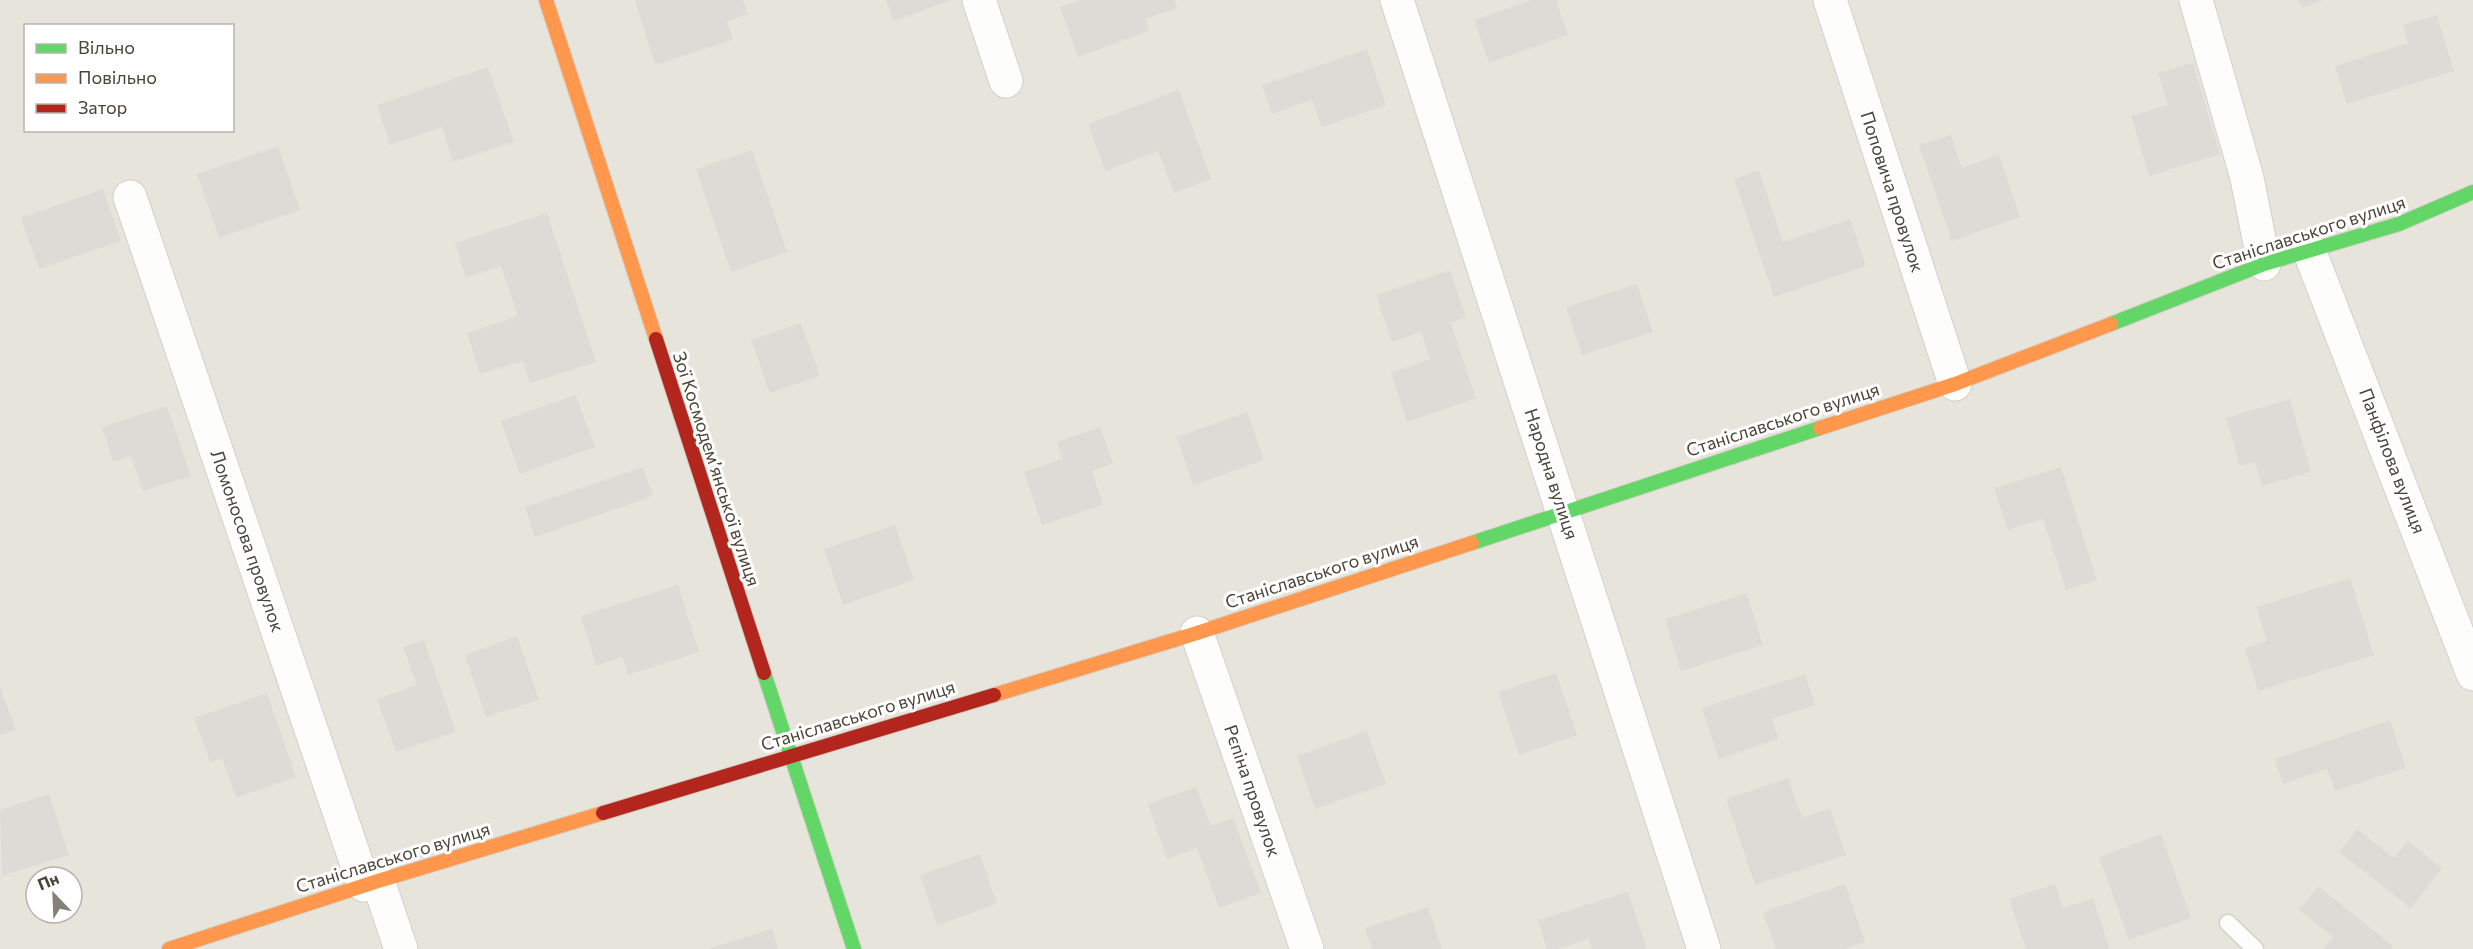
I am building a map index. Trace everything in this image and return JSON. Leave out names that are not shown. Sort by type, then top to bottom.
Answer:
[{"type":"street","name":"Зої Космодем’янської вулиця","points":[[546,0],[854,949]]},
{"type":"street","points":[[979,0],[1006,81]]},
{"type":"street","name":"Народна вулиця","points":[[1397,0],[1704,949]]},
{"type":"street","name":"Поповича провулок","points":[[1830,0],[1954,384]]},
{"type":"street","points":[[2196,0],[2247,178],[2264,264]]},
{"type":"street","name":"Станіславського вулиця","points":[[169,949],[371,883],[1197,633],[1954,384],[2264,264],[2399,224],[2473,192]]},
{"type":"street","name":"Ломоносова провулок","points":[[130,196],[371,883],[400,949]]},
{"type":"street","name":"Панфілова вулиця","points":[[2310,250],[2473,674]]},
{"type":"street","name":"Рєпіна провулок","points":[[1197,633],[1307,949]]},
{"type":"lane","points":[[2228,923],[2255,949]]},
{"type":"shaded area","points":[[0,0],[2473,0],[2473,949],[0,949]]},
{"type":"building","points":[[635,0],[743,0],[748,14],[727,21],[733,40],[655,65]]},
{"type":"building","points":[[886,0],[951,0],[894,21]]},
{"type":"building","points":[[1080,0],[1174,0],[1177,8],[1145,19],[1149,31],[1078,57],[1060,7]]},
{"type":"building","points":[[1531,0],[1556,0],[1568,35],[1489,63],[1474,20]]},
{"type":"building","points":[[2299,0],[2324,0],[2302,8]]},
{"type":"building","points":[[2437,15],[2454,71],[2347,104],[2335,66],[2408,43],[2403,25]]},
{"type":"building","points":[[1367,49],[1386,105],[1322,127],[1312,100],[1272,114],[1262,85]]},
{"type":"building","points":[[2193,63],[2220,154],[2149,176],[2131,116],[2168,105],[2158,73]]},
{"type":"building","points":[[488,67],[514,142],[453,162],[442,127],[390,145],[377,105]]},
{"type":"building","points":[[1179,90],[1211,179],[1174,193],[1158,151],[1105,171],[1088,124]]},
{"type":"building","points":[[1951,135],[1962,168],[1999,155],[2020,217],[1952,241],[1919,145]]},
{"type":"building","points":[[278,146],[300,210],[219,238],[197,174]]},
{"type":"building","points":[[752,150],[787,252],[731,272],[696,169]]},
{"type":"building","points":[[1759,170],[1783,242],[1850,219],[1866,266],[1774,297],[1734,179]]},
{"type":"building","points":[[103,189],[121,241],[39,269],[21,218]]},
{"type":"building","points":[[547,213],[596,362],[530,383],[523,361],[480,374],[467,333],[518,316],[501,266],[466,278],[455,243]]},
{"type":"building","points":[[1450,270],[1466,317],[1451,323],[1476,398],[1407,422],[1391,373],[1430,359],[1421,332],[1392,342],[1376,295]]},
{"type":"building","points":[[1637,284],[1653,332],[1582,355],[1566,307]]},
{"type":"building","points":[[801,323],[820,376],[770,393],[751,340]]},
{"type":"building","points":[[576,395],[595,447],[520,474],[501,421]]},
{"type":"building","points":[[2290,399],[2311,472],[2262,486],[2255,462],[2240,466],[2226,418]]},
{"type":"building","points":[[167,406],[191,476],[143,491],[131,456],[113,462],[102,427]]},
{"type":"building","points":[[1247,412],[1264,460],[1193,485],[1177,437]]},
{"type":"building","points":[[1100,427],[1113,463],[1092,471],[1103,505],[1042,525],[1024,472],[1063,459],[1057,442]]},
{"type":"building","points":[[643,467],[653,496],[535,537],[525,507]]},
{"type":"building","points":[[2061,467],[2097,580],[2066,590],[2043,519],[2008,530],[1994,488]]},
{"type":"building","points":[[895,525],[914,580],[843,605],[824,549]]},
{"type":"building","points":[[2350,578],[2374,655],[2258,691],[2245,648],[2267,641],[2256,607]]},
{"type":"building","points":[[678,585],[699,652],[628,675],[622,657],[596,666],[581,616]]},
{"type":"building","points":[[1747,593],[1763,645],[1681,671],[1665,619]]},
{"type":"building","points":[[517,636],[539,700],[486,717],[465,655]]},
{"type":"building","points":[[424,640],[456,732],[396,752],[377,699],[417,685],[403,647]]},
{"type":"building","points":[[1556,673],[1577,735],[1519,755],[1498,692]]},
{"type":"building","points":[[1805,674],[1815,705],[1772,719],[1778,739],[1719,759],[1702,708]]},
{"type":"building","points":[[0,686],[16,730],[0,735]]},
{"type":"building","points":[[267,693],[296,777],[236,798],[222,758],[210,762],[194,718]]},
{"type":"building","points":[[2390,720],[2406,768],[2335,791],[2327,769],[2283,784],[2275,759]]},
{"type":"building","points":[[1367,731],[1386,784],[1315,809],[1297,756]]},
{"type":"building","points":[[1788,778],[1802,818],[1830,808],[1846,855],[1755,885],[1726,799]]},
{"type":"building","points":[[1196,787],[1211,826],[1233,818],[1261,893],[1219,908],[1197,848],[1167,859],[1148,804]]},
{"type":"building","points":[[49,794],[69,855],[37,865],[24,865],[24,869],[2,876],[0,810]]},
{"type":"building","points":[[2357,829],[2394,858],[2408,841],[2442,868],[2411,908],[2339,852]]},
{"type":"building","points":[[2161,834],[2191,918],[2129,940],[2099,857]]},
{"type":"building","points":[[980,854],[997,904],[937,925],[920,875]]},
{"type":"building","points":[[1845,884],[1865,942],[1845,949],[1776,949],[1763,912]]},
{"type":"building","points":[[2055,884],[2063,908],[2093,898],[2110,949],[2026,949],[2009,899]]},
{"type":"building","points":[[2318,886],[2393,946],[2391,949],[2323,949],[2333,937],[2299,910]]},
{"type":"building","points":[[1628,892],[1647,949],[1592,949],[1589,939],[1558,949],[1547,949],[1538,920]]},
{"type":"building","points":[[1428,907],[1442,949],[1372,949],[1365,928]]},
{"type":"building","points":[[772,929],[778,949],[710,949],[710,948]]},
{"type":"traffic: fast","points":[[2111,324],[2264,264],[2399,224],[2473,192]]},
{"type":"traffic: fast","points":[[1472,543],[1820,428]]},
{"type":"traffic: fast","points":[[764,673],[854,949]]},
{"type":"traffic: slow","points":[[546,0],[656,339]]},
{"type":"traffic: slow","points":[[1820,428],[1955,384],[2111,324]]},
{"type":"traffic: slow","points":[[994,695],[1197,633],[1472,543]]},
{"type":"traffic: slow","points":[[169,949],[378,881],[603,813]]},
{"type":"traffic: jam","points":[[656,339],[764,673]]},
{"type":"traffic: jam","points":[[603,813],[994,695]]}]
